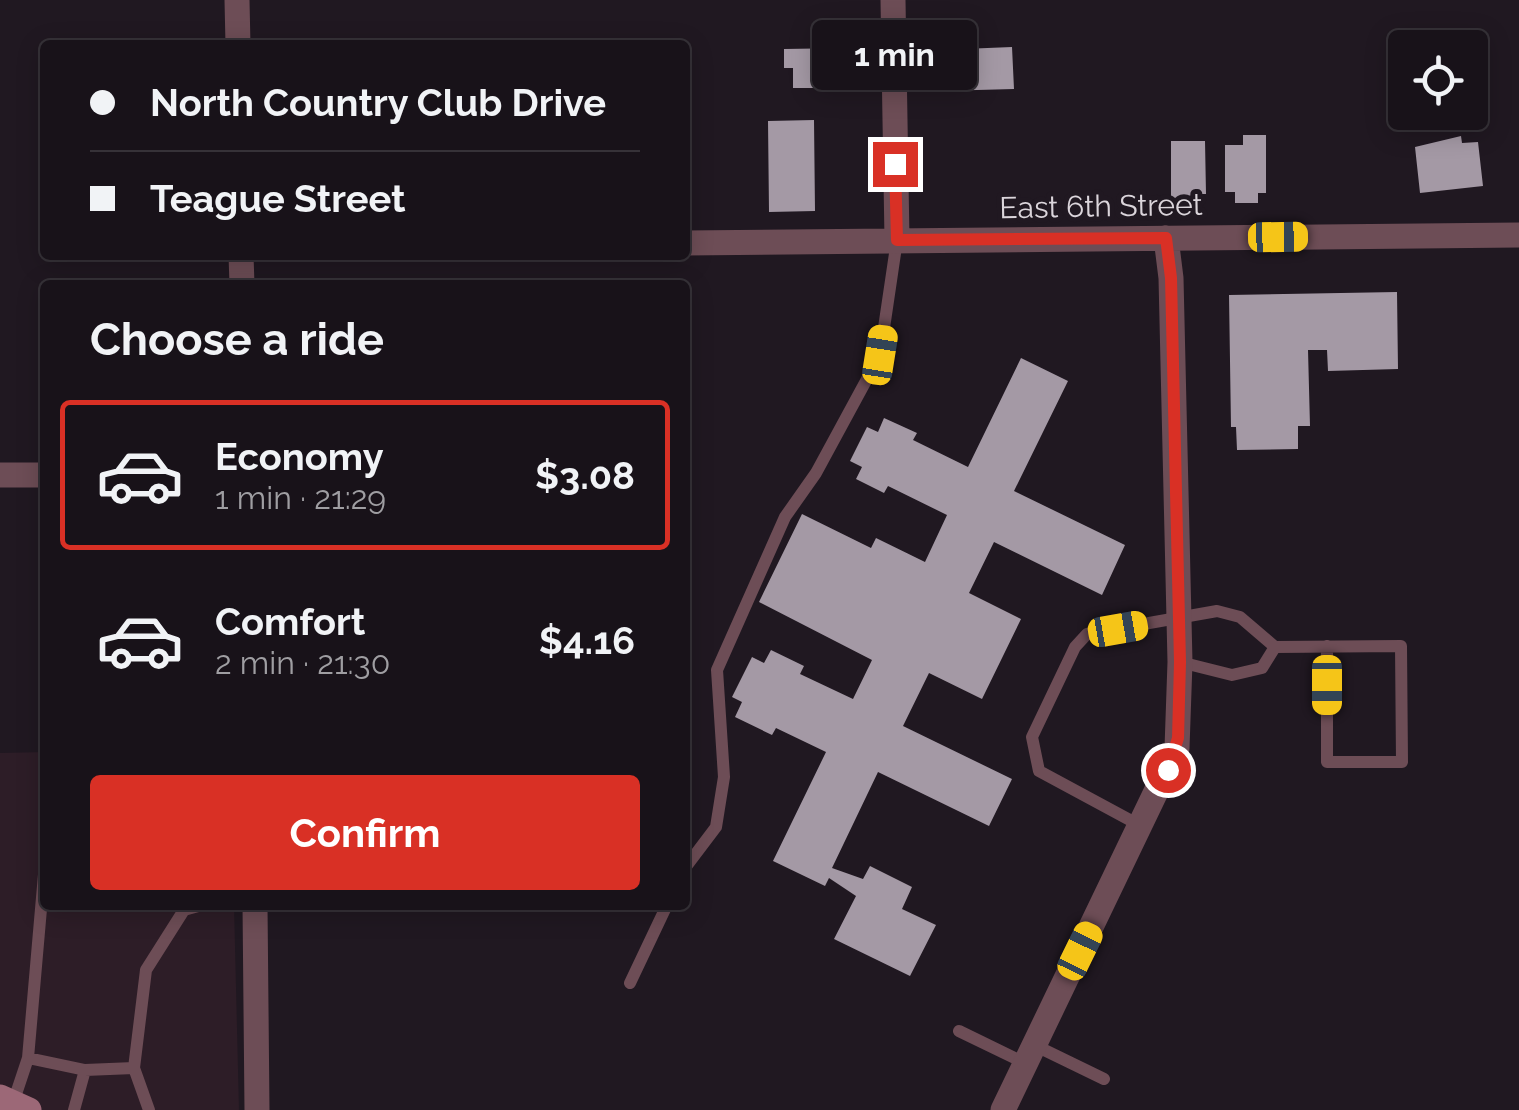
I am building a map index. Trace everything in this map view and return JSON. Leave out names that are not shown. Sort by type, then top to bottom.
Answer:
[{"type":"street","points":[[237,0],[238,40]]},
{"type":"street","points":[[893,0],[897,240]]},
{"type":"street","name":"East 6th Street","points":[[690,243],[1519,236]]},
{"type":"street","points":[[1002,1110],[1177,748],[1180,662],[1171,278],[1166,238]]},
{"type":"street","points":[[0,475],[40,474]]},
{"type":"street","points":[[255,910],[257,1110]]},
{"type":"lane","points":[[690,861],[716,827],[724,777],[718,670],[786,517],[816,472],[880,355],[897,240]]},
{"type":"lane","points":[[1142,826],[1040,772],[1032,752],[1032,737],[1075,647],[1087,634],[1217,611],[1240,617],[1275,647],[1327,646],[1401,646],[1402,762],[1327,762],[1327,646]]},
{"type":"lane","points":[[1180,662],[1232,675],[1262,668],[1275,647]]},
{"type":"lane","points":[[14,1103],[28,1058],[41,910]]},
{"type":"lane","points":[[157,1110],[149,1110],[134,1068],[146,970],[184,910]]},
{"type":"lane","points":[[630,984],[665,910]]},
{"type":"lane","points":[[959,1031],[1104,1079]]},
{"type":"lane","points":[[28,1058],[85,1070],[134,1068]]},
{"type":"lane","points":[[74,1110],[85,1070]]},
{"type":"shaded area","points":[[40,752],[40,910],[234,910],[239,1110],[0,1110],[0,753]]},
{"type":"building","points":[[1012,47],[1014,89],[940,91],[938,50]]},
{"type":"building","points":[[846,48],[846,88],[793,88],[793,68],[784,68],[784,49]]},
{"type":"building","points":[[814,120],[815,211],[769,212],[768,121]]},
{"type":"building","points":[[1243,135],[1266,135],[1266,193],[1258,193],[1258,203],[1235,203],[1235,192],[1225,192],[1225,145],[1243,145]]},
{"type":"building","points":[[1461,136],[1462,143],[1478,142],[1483,186],[1420,193],[1415,147]]},
{"type":"building","points":[[1171,141],[1205,141],[1206,194],[1196,194],[1196,203],[1171,203]]},
{"type":"building","points":[[1397,292],[1398,369],[1328,371],[1327,350],[1308,350],[1310,426],[1298,426],[1298,449],[1237,450],[1236,427],[1231,427],[1229,295]]},
{"type":"building","points":[[1021,358],[1068,381],[1014,491],[1125,545],[1102,595],[994,542],[969,593],[1021,619],[982,699],[929,673],[903,726],[1012,779],[989,826],[878,772],[832,868],[863,879],[870,866],[912,887],[902,909],[936,925],[910,976],[834,939],[856,896],[829,878],[825,886],[773,861],[826,752],[776,728],[772,735],[735,717],[742,702],[732,697],[752,657],[764,663],[771,650],[804,666],[800,674],[853,699],[872,660],[759,602],[802,514],[871,548],[876,538],[925,562],[947,515],[888,486],[884,493],[856,479],[862,467],[850,461],[867,427],[878,432],[884,418],[917,433],[913,440],[968,467]]},
{"type":"route","points":[[895,164],[897,240],[1166,238],[1171,278],[1180,662],[1177,748],[1168,770]]}]
